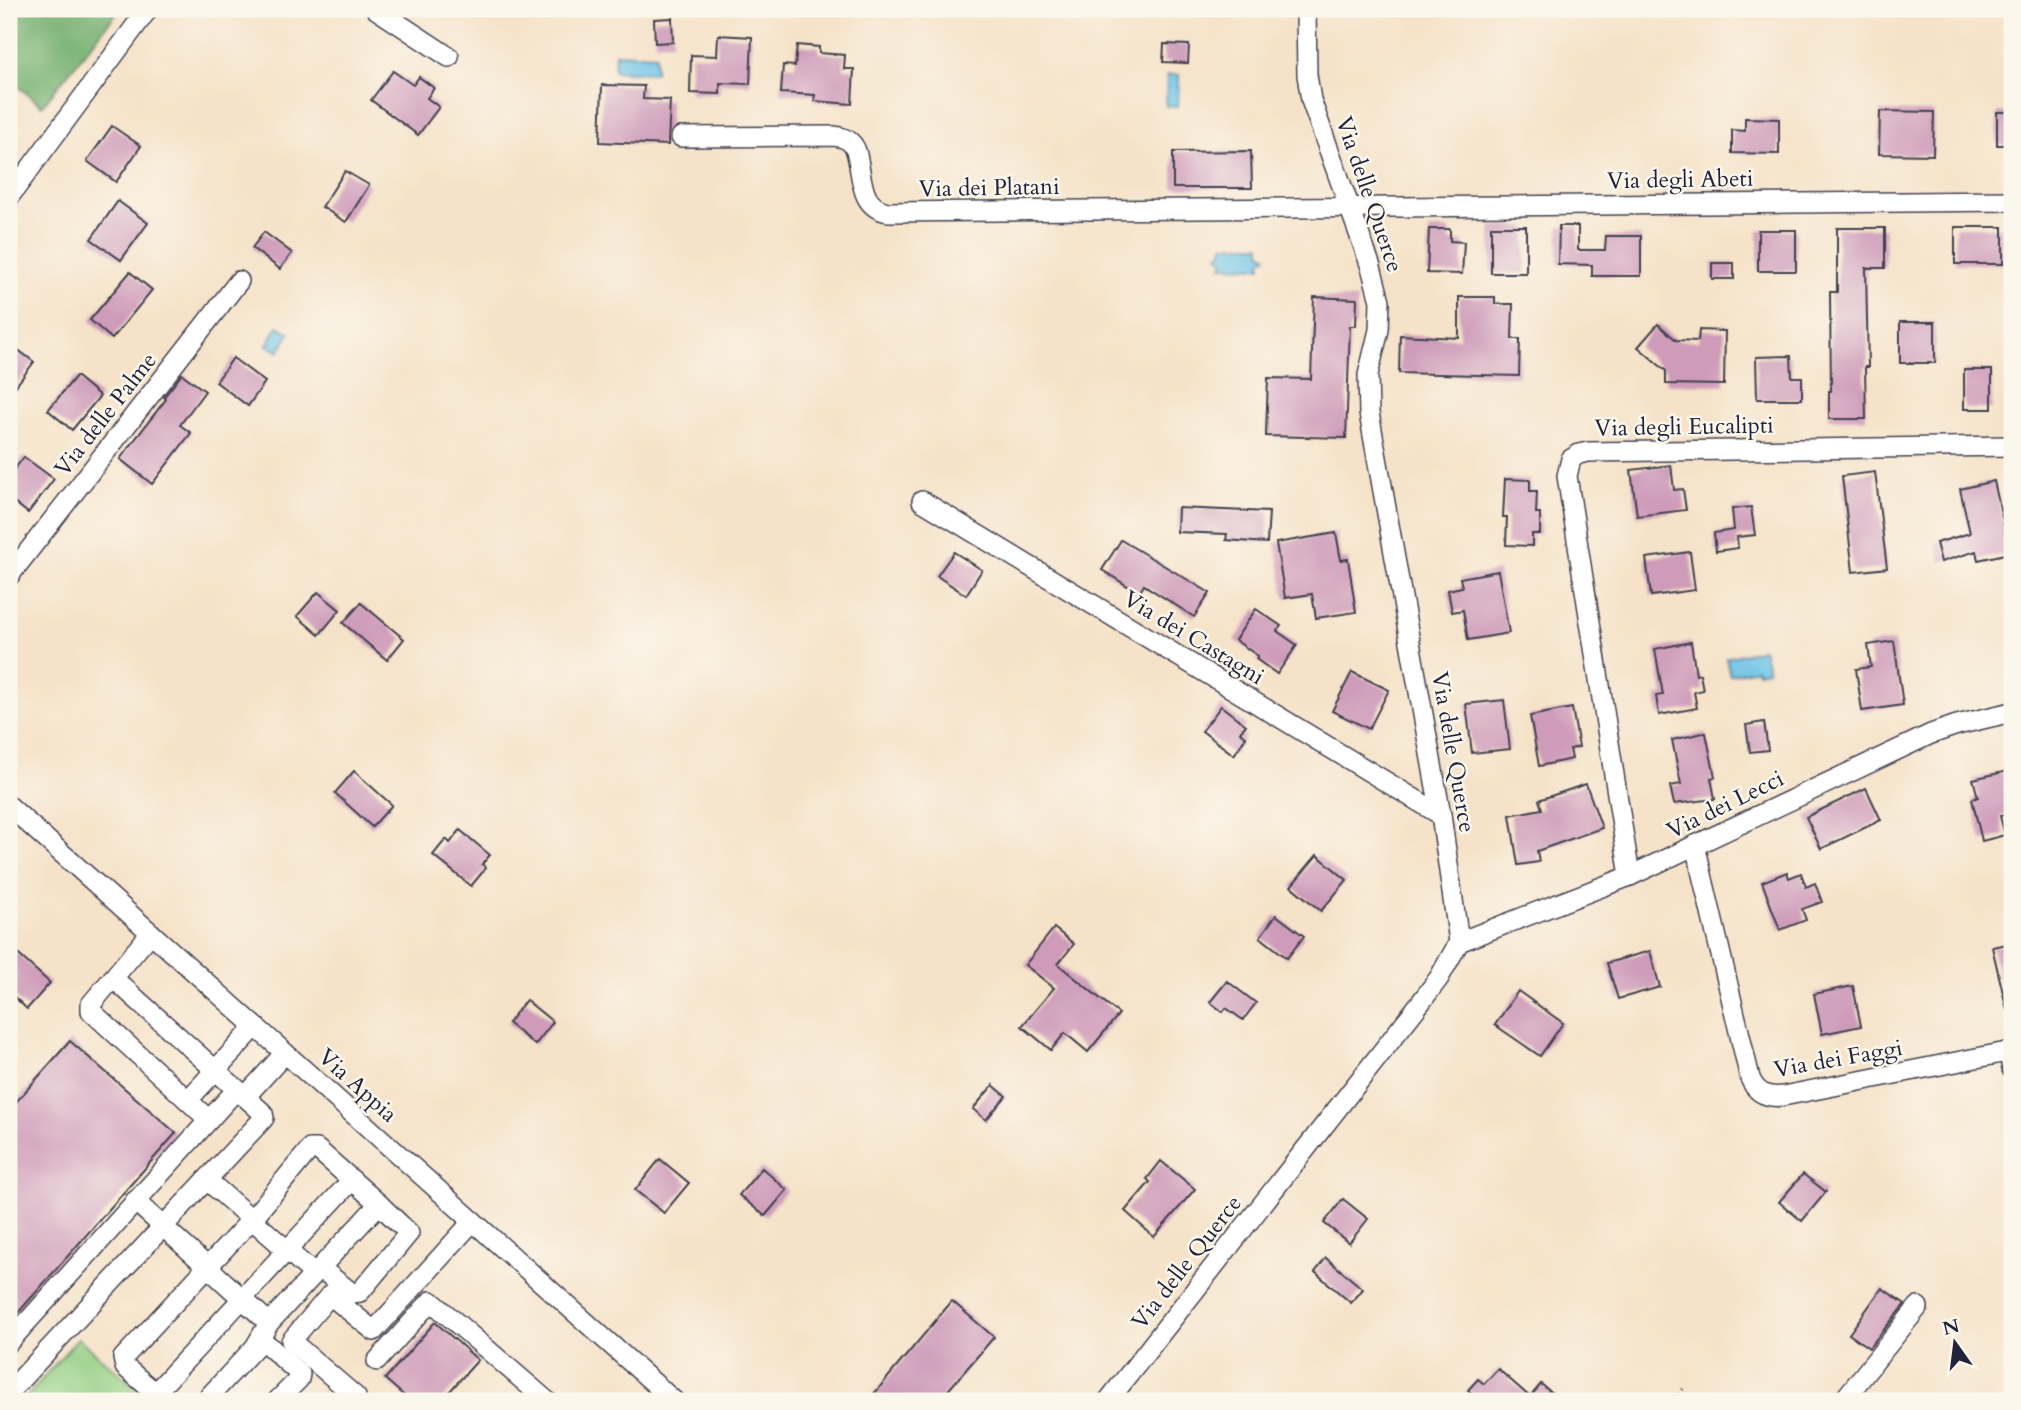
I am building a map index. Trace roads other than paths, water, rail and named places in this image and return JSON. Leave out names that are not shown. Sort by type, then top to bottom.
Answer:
[{"type":"street","points":[[9,197],[148,9]]},
{"type":"street","points":[[376,9],[449,57]]},
{"type":"street","name":"Via delle Querce","points":[[1108,1401],[1422,1002],[1459,942],[1441,816],[1368,404],[1368,375],[1379,330],[1380,301],[1371,267],[1311,100],[1307,75],[1307,9]]},
{"type":"street","name":"Via dei Platani","points":[[681,137],[844,138],[854,145],[869,203],[888,212],[1348,207]]},
{"type":"street","name":"Via degli Abeti","points":[[1348,207],[2012,201]]},
{"type":"street","name":"Via delle Palme","points":[[9,576],[239,281]]},
{"type":"street","name":"Via degli Eucalipti","points":[[1630,876],[1567,476],[1570,459],[1588,452],[2012,446]]},
{"type":"street","name":"Via dei Castagni","points":[[922,501],[1441,816]]},
{"type":"street","name":"Via dei Lecci","points":[[1459,942],[1630,876],[1931,734],[2012,712]]},
{"type":"street","name":"Via Appia","points":[[9,806],[674,1401]]},
{"type":"street","name":"Via dei Faggi","points":[[1695,845],[1750,1079],[1760,1092],[1772,1097],[1783,1096],[2011,1057]]},
{"type":"street","points":[[151,933],[91,1003],[91,1011],[209,1120]]},
{"type":"street","points":[[9,1392],[264,1118],[216,1069],[113,978]]},
{"type":"street","points":[[188,1100],[256,1027]]},
{"type":"street","points":[[9,1342],[209,1120],[285,1053]]},
{"type":"street","points":[[207,1180],[252,1219],[289,1252],[352,1293],[360,1292],[409,1233],[352,1180],[313,1148],[252,1219],[123,1358],[125,1367],[160,1397],[243,1299],[289,1252],[352,1180]]},
{"type":"street","points":[[135,1202],[243,1299],[300,1374],[299,1380],[277,1401]]},
{"type":"street","points":[[205,1401],[317,1271],[379,1204]]},
{"type":"street","points":[[356,1397],[291,1341],[330,1294],[374,1331],[472,1221]]},
{"type":"street","points":[[377,1361],[431,1301],[547,1401]]},
{"type":"street","points":[[1843,1401],[1918,1307]]},
{"type":"water","points":[[615,53],[656,55],[655,73],[614,71]]},
{"type":"water","points":[[1167,75],[1179,75],[1178,107],[1166,106]]},
{"type":"water","points":[[1224,245],[1261,245],[1261,251],[1267,256],[1261,261],[1261,267],[1222,266],[1224,261],[1218,255]]},
{"type":"water","points":[[278,326],[290,333],[279,352],[267,345]]},
{"type":"water","points":[[1763,649],[1768,670],[1758,672],[1757,669],[1730,675],[1726,658]]}]
